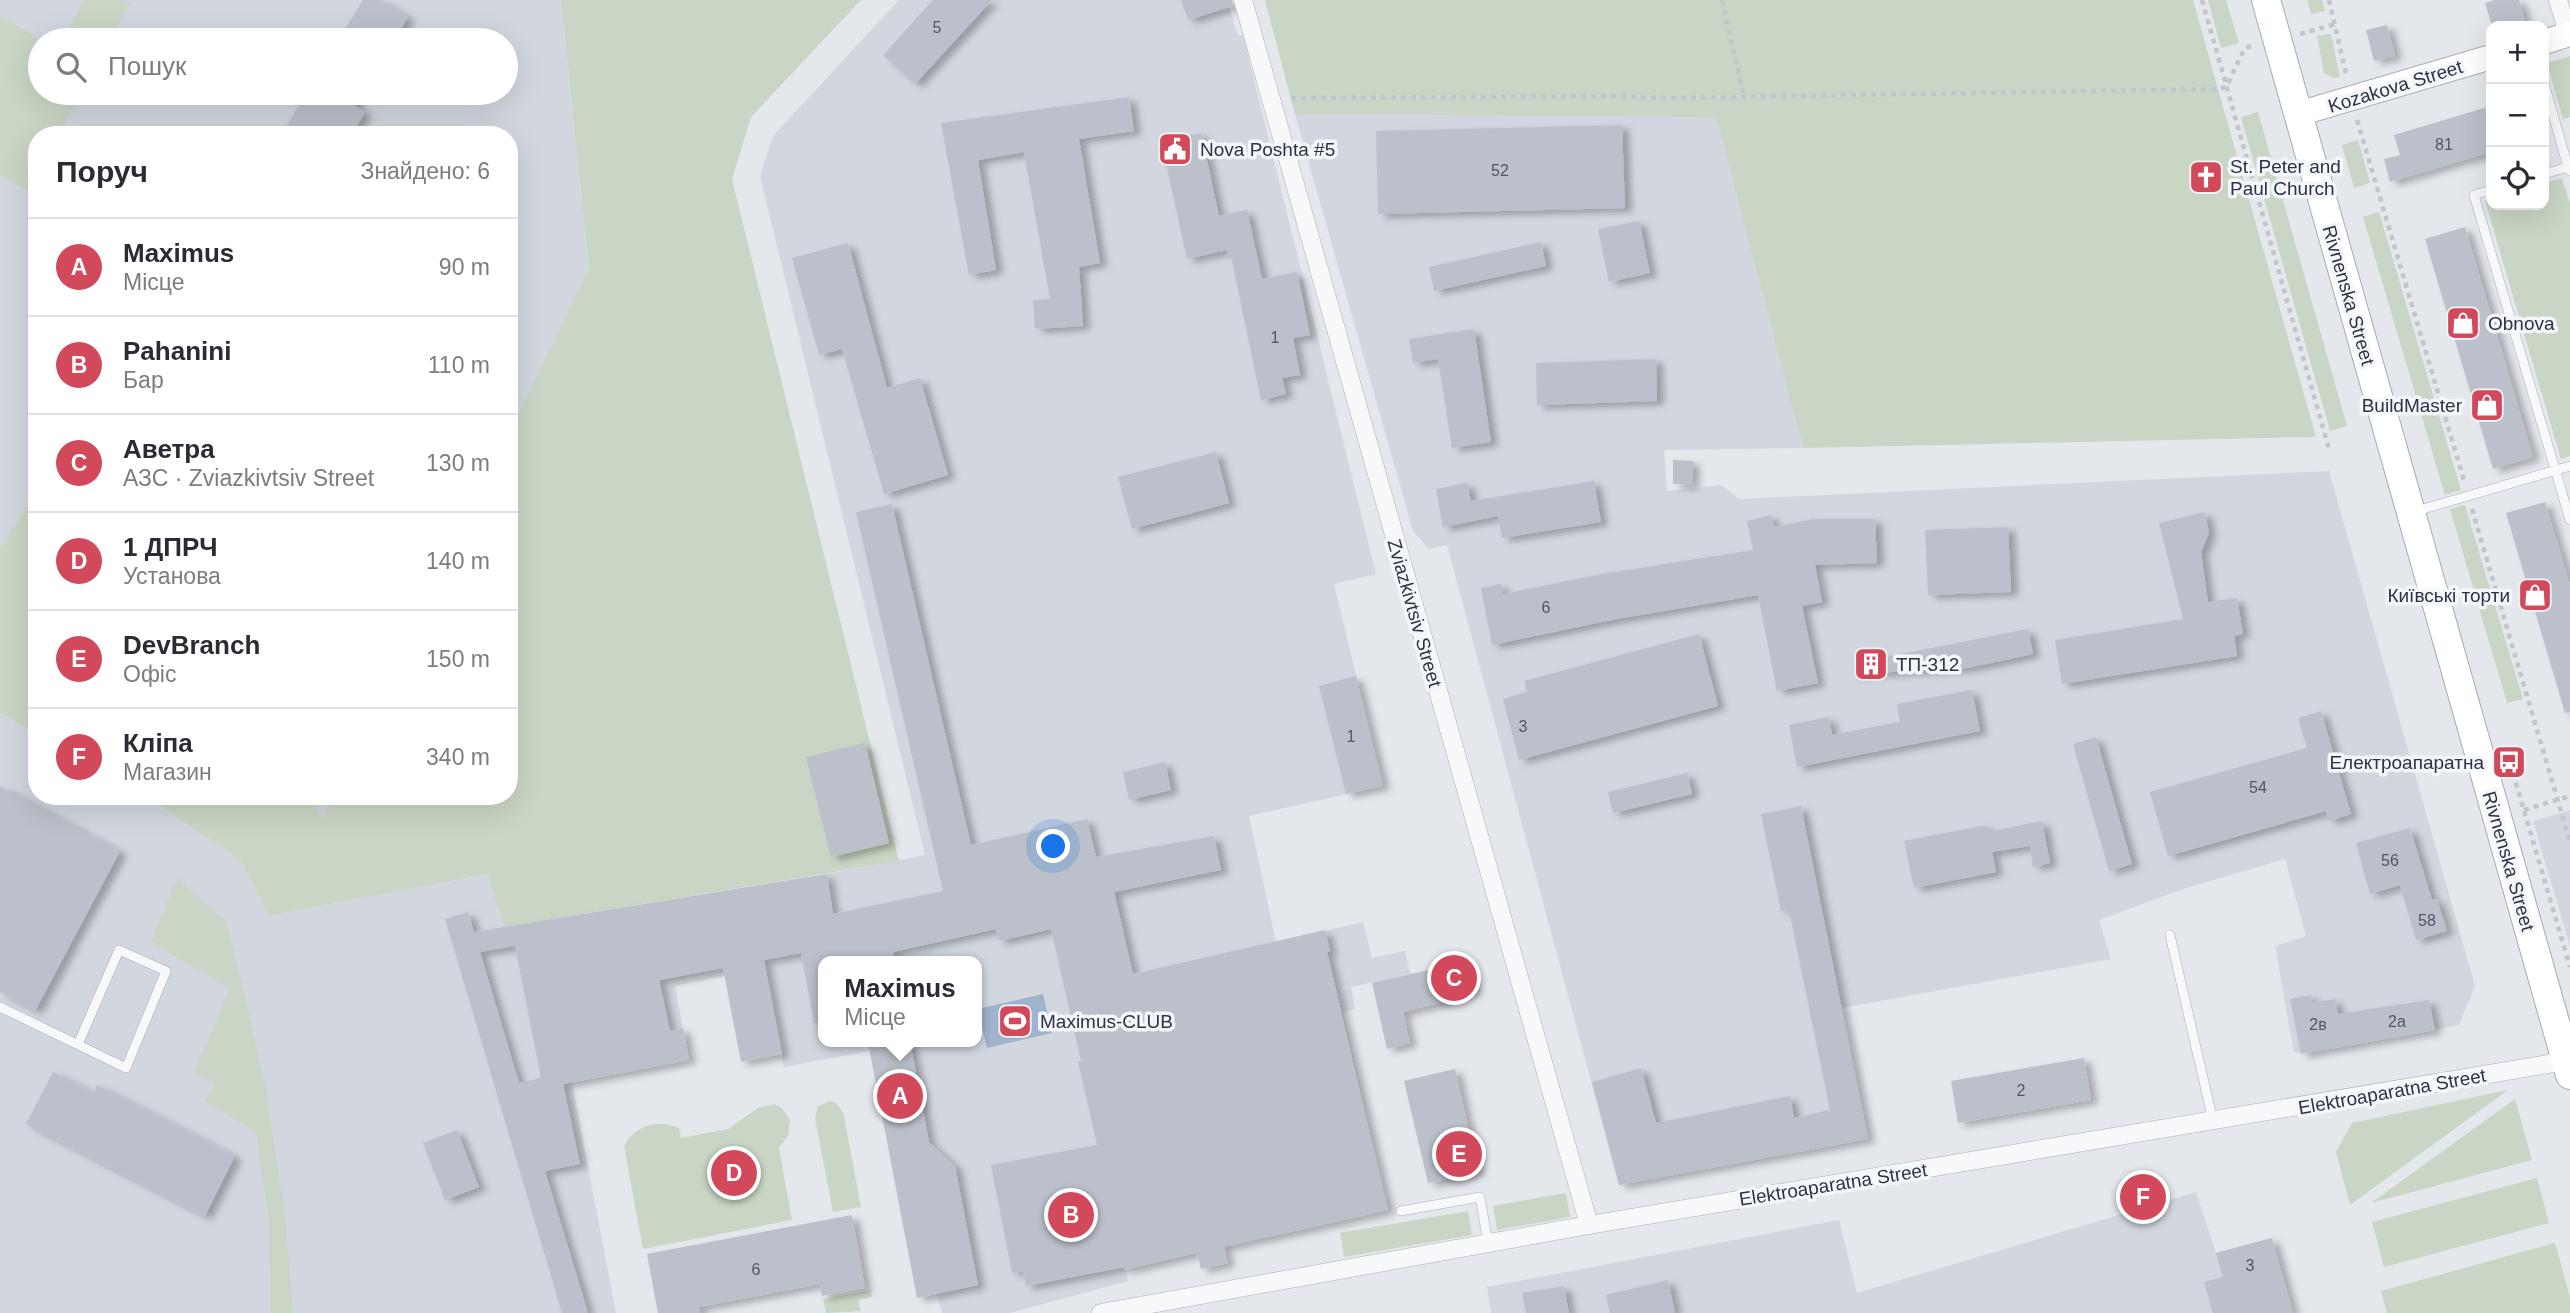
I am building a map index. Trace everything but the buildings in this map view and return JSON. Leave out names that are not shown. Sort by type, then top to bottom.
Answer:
[{"type":"main road","name":"Rivnenska Street","points":[[2266,0],[2568,1068]]},
{"type":"street","name":"Zviazkivtsiv Street","points":[[1243,0],[1589,1225]]},
{"type":"street","points":[[2549,40],[2569,34],[2558,0]]},
{"type":"street","name":"Kozakova Street","points":[[2298,114],[2486,58]]},
{"type":"street","name":"Elektroaparatna Street","points":[[1101,1313],[1589,1225],[2213,1121],[2568,1068]]},
{"type":"lane","points":[[2544,84],[2569,170],[2549,173]]},
{"type":"lane","points":[[2486,191],[2474,195],[2570,520]]},
{"type":"lane","points":[[2411,513],[2570,466]]},
{"type":"lane","points":[[2170,935],[2213,1121]]},
{"type":"lane","points":[[0,1007],[126,1068],[166,971],[119,950],[78,1044]]},
{"type":"lane","points":[[1401,1211],[1480,1196],[1488,1243]]},
{"type":"path","points":[[1722,0],[1744,97]]},
{"type":"path","points":[[2202,0],[2329,449]]},
{"type":"path","points":[[2329,0],[2351,99],[2570,842]]},
{"type":"path","points":[[1271,99],[1744,97],[2226,87]]},
{"type":"path","points":[[2524,810],[2570,796]]},
{"type":"path","points":[[2537,854],[2570,967]]},
{"type":"shaded area","points":[[0,0],[561,0],[589,269],[518,415],[518,126],[28,126],[28,504],[0,549]]},
{"type":"shaded area","points":[[899,0],[1227,0],[1238,36],[1243,35],[1376,574],[1334,584],[1383,786],[1249,816],[1276,942],[1363,922],[1372,958],[1405,951],[1410,974],[1351,987],[1355,1009],[1343,1012],[1388,1210],[1126,1270],[1128,1281],[1010,1313],[942,1313],[870,1051],[784,1067],[765,968],[675,986],[683,1028],[567,1057],[616,1313],[0,1313],[0,713],[28,729],[28,805],[159,805],[240,860],[269,916],[489,874],[504,927],[827,874],[925,855],[760,176],[773,136]]},
{"type":"shaded area","points":[[1295,114],[1716,116],[1803,448],[1664,450],[1667,491],[1721,485],[1739,499],[2329,471],[2475,986],[2459,1025],[2301,1054],[2294,1052],[2275,946],[2306,936],[2285,859],[2186,888],[2099,920],[2111,959],[1842,1008],[1868,1139],[1619,1185],[1447,545],[1429,549],[1413,531]]},
{"type":"shaded area","points":[[314,805],[330,805],[324,819]]},
{"type":"shaded area","points":[[2570,810],[2570,946],[2533,821]]},
{"type":"shaded area","points":[[2196,1192],[2216,1253],[2272,1238],[2293,1313],[1491,1313],[1487,1287],[1839,1220],[1857,1293]]},
{"type":"green space","points":[[84,0],[123,0],[130,4],[117,28],[69,28]]},
{"type":"green space","points":[[561,0],[861,0],[751,117],[732,179],[899,861],[504,927],[488,874],[269,916],[240,860],[159,805],[314,805],[323,818],[330,805],[518,805],[518,415],[589,268]]},
{"type":"green space","points":[[1265,0],[2193,0],[2316,437],[1803,448],[1716,117],[1295,114]]},
{"type":"green space","points":[[2208,0],[2226,0],[2239,43],[2221,48]]},
{"type":"green space","points":[[2307,0],[2322,0],[2325,11],[2311,14]]},
{"type":"green space","points":[[0,16],[28,32],[28,105],[74,105],[63,126],[28,126],[28,191],[0,176]]},
{"type":"green space","points":[[2331,34],[2340,77],[2334,78],[2324,73],[2317,36]]},
{"type":"green space","points":[[2570,56],[2570,117],[2563,119],[2549,62]]},
{"type":"green space","points":[[2258,112],[2347,426],[2330,431],[2241,117]]},
{"type":"green space","points":[[2358,140],[2370,183],[2354,188],[2342,145]]},
{"type":"green space","points":[[2562,178],[2570,204],[2570,456],[2561,459],[2488,210],[2549,210],[2549,182]]},
{"type":"green space","points":[[2379,212],[2461,490],[2445,495],[2363,217]]},
{"type":"green space","points":[[28,504],[28,729],[0,713],[0,549]]},
{"type":"green space","points":[[2465,505],[2523,699],[2507,703],[2450,509]]},
{"type":"green space","points":[[177,878],[227,922],[264,1079],[285,1215],[293,1313],[271,1313],[269,1220],[256,1132],[205,1101],[215,1084],[194,1073],[230,989],[151,942]]},
{"type":"green space","points":[[2508,1090],[2350,1205],[2336,1152],[2352,1123]]},
{"type":"green space","points":[[2515,1099],[2532,1160],[2371,1203]]},
{"type":"green space","points":[[830,1101],[836,1103],[843,1112],[861,1207],[833,1212],[815,1118],[818,1106]]},
{"type":"green space","points":[[773,1104],[781,1107],[790,1120],[788,1136],[779,1148],[792,1220],[643,1249],[624,1146],[628,1139],[640,1129],[655,1124],[679,1128],[681,1138],[728,1129],[758,1108]]},
{"type":"green space","points":[[2537,1178],[2549,1223],[2384,1267],[2372,1222]]},
{"type":"green space","points":[[1566,1193],[1570,1217],[1497,1230],[1493,1206]]},
{"type":"green space","points":[[1468,1211],[1472,1235],[1344,1257],[1340,1233]]},
{"type":"green space","points":[[2555,1243],[2570,1297],[2570,1313],[2387,1313],[2381,1291]]},
{"type":"green space","points":[[871,1290],[872,1297],[858,1300],[861,1311],[826,1313],[823,1299]]},
{"type":"water","name":"Maximus-CLUB","points":[[1043,994],[1052,1033],[987,1048],[982,1026],[982,1008]]},
{"type":"place","name":"Nova Poshta #5","points":[[1175,149]]},
{"type":"place","name":"St. Peter and Paul Church","points":[[2206,177]]},
{"type":"place","name":"Obnova","points":[[2463,323]]},
{"type":"place","name":"BuildMaster","points":[[2487,405]]},
{"type":"place","name":"Київські торти","points":[[2535,595]]},
{"type":"place","name":"ТП-312","points":[[1871,664]]},
{"type":"place","name":"Електроапаратна","points":[[2509,762]]},
{"type":"place","name":"Аветра","points":[[1454,978]]},
{"type":"place","name":"Maximus-CLUB","points":[[1015,1021]]},
{"type":"place","name":"Maximus","points":[[900,1096]]},
{"type":"place","name":"DevBranch","points":[[1459,1154]]},
{"type":"place","name":"1 ДПРЧ","points":[[734,1173]]},
{"type":"place","name":"Кліпа","points":[[2143,1197]]},
{"type":"place","name":"Pahanini","points":[[1071,1215]]}]
